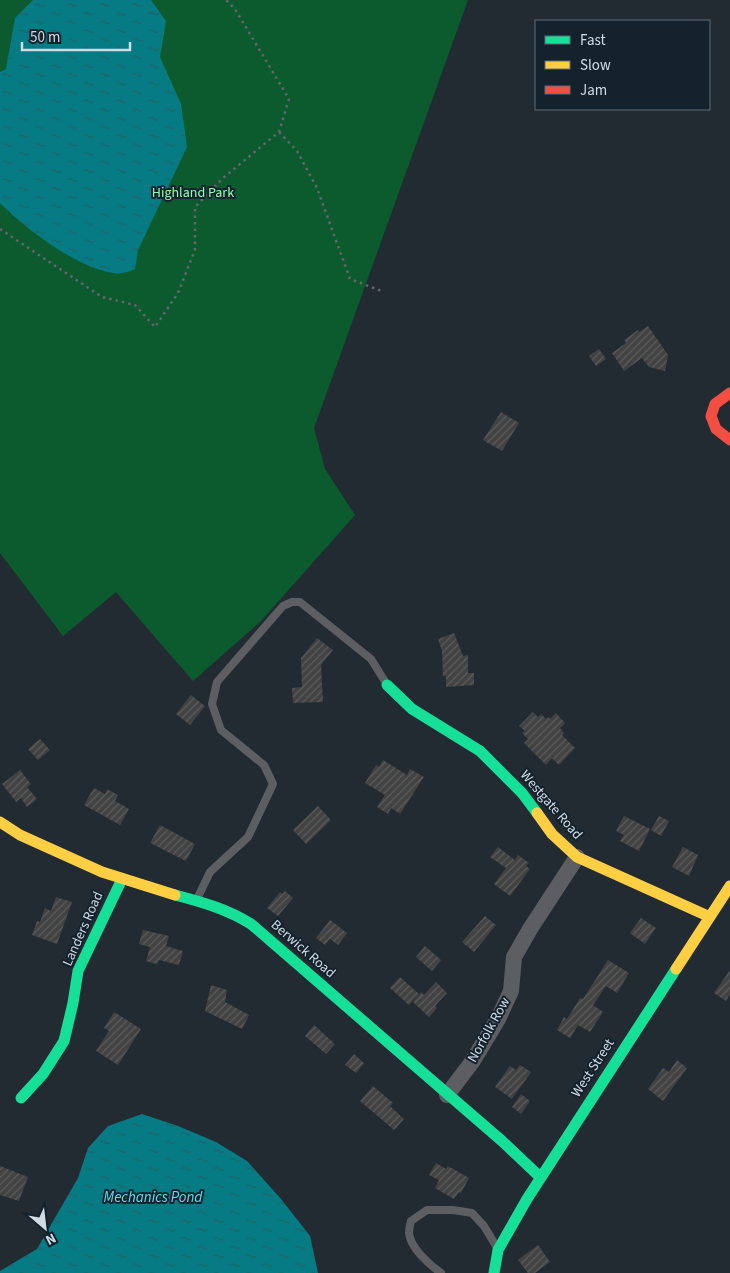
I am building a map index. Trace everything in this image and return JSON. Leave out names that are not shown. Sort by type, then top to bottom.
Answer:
[{"type":"street","points":[[730,393],[715,403],[710,413],[713,426],[730,440]]},
{"type":"street","name":"Westgate Road","points":[[388,685],[412,709],[480,751],[522,792],[552,834],[577,858],[710,917]]},
{"type":"street","name":"Berwick Road","points":[[0,822],[20,836],[102,872],[196,900],[235,914],[251,924],[502,1141],[540,1177]]},
{"type":"street","name":"Norfolk Row","points":[[448,1095],[472,1062],[498,1019],[510,991],[514,956],[577,858]]},
{"type":"street","name":"Landers Road","points":[[21,1098],[43,1074],[64,1041],[78,971],[122,879]]},
{"type":"street","name":"West Street","points":[[494,1273],[498,1250],[540,1177],[730,886]]},
{"type":"lane","points":[[196,900],[210,872],[248,836],[273,784],[264,765],[221,730],[212,704],[217,682],[283,606],[292,602],[300,602],[371,659],[388,685]]},
{"type":"lane","points":[[441,1273],[428,1263],[415,1246],[409,1234],[411,1221],[427,1210],[453,1210],[472,1213],[484,1226],[498,1250]]},
{"type":"path","points":[[0,229],[102,297],[135,305],[155,327],[178,292],[195,250],[195,207],[223,178],[279,132],[289,99],[235,10],[226,0]]},
{"type":"path","points":[[279,132],[297,151],[317,188],[350,279],[384,292]]},
{"type":"green space","name":"Highland Park","points":[[0,0],[468,0],[314,428],[325,469],[355,515],[261,621],[193,681],[116,592],[63,636],[0,553]]},
{"type":"water","points":[[33,0],[151,0],[166,21],[160,57],[181,104],[187,147],[138,250],[135,269],[124,273],[99,269],[68,255],[38,235],[0,203],[0,72],[6,69],[15,18]]},
{"type":"water","name":"Mechanics Pond","points":[[142,1114],[178,1126],[216,1142],[247,1161],[281,1199],[310,1236],[318,1273],[0,1273],[0,1271],[37,1249],[78,1178],[88,1148],[108,1126]]},
{"type":"building","points":[[648,326],[668,355],[665,371],[649,367],[642,358],[624,371],[612,353],[626,343],[624,340],[638,330],[639,332]]},
{"type":"building","points":[[599,349],[606,359],[596,366],[589,356]]},
{"type":"building","points":[[501,412],[519,423],[502,451],[483,440]]},
{"type":"building","points":[[454,633],[463,656],[468,655],[468,673],[474,673],[474,685],[446,687],[446,676],[443,676],[442,651],[438,639]]},
{"type":"building","points":[[317,638],[333,650],[321,665],[323,702],[293,703],[292,688],[302,687],[301,658]]},
{"type":"building","points":[[191,695],[205,706],[190,725],[176,714]]},
{"type":"building","points":[[533,712],[538,717],[541,714],[546,719],[548,717],[550,719],[556,713],[565,723],[560,728],[564,733],[562,735],[575,748],[559,765],[552,758],[546,765],[524,743],[528,739],[522,733],[525,731],[519,726]]},
{"type":"building","points":[[40,739],[50,750],[38,760],[28,749]]},
{"type":"building","points":[[383,760],[407,775],[410,769],[424,777],[400,814],[391,808],[388,814],[377,807],[385,795],[365,783],[376,765],[379,767]]},
{"type":"building","points":[[20,770],[31,784],[27,787],[37,799],[27,807],[21,798],[16,802],[2,784]]},
{"type":"building","points":[[94,788],[105,794],[107,789],[118,795],[115,801],[129,809],[120,825],[84,805]]},
{"type":"building","points":[[318,806],[331,820],[306,844],[293,830]]},
{"type":"building","points":[[624,816],[650,829],[639,851],[620,841],[624,835],[616,831]]},
{"type":"building","points":[[659,816],[669,821],[661,836],[651,830]]},
{"type":"building","points":[[160,825],[195,844],[186,861],[150,843]]},
{"type":"building","points":[[498,847],[515,860],[518,855],[529,863],[526,866],[530,869],[510,896],[494,884],[506,868],[490,857]]},
{"type":"building","points":[[683,847],[698,855],[689,876],[672,867]]},
{"type":"building","points":[[285,891],[293,898],[278,916],[267,908],[280,892],[282,894]]},
{"type":"building","points":[[56,897],[72,902],[57,944],[32,935],[37,921],[40,922],[45,908],[51,911]]},
{"type":"building","points":[[485,916],[496,925],[474,952],[462,942]]},
{"type":"building","points":[[641,918],[656,928],[645,944],[630,933]]},
{"type":"building","points":[[330,920],[347,933],[338,945],[330,939],[325,945],[316,938]]},
{"type":"building","points":[[143,930],[169,936],[166,946],[183,951],[179,965],[159,960],[157,964],[146,961],[150,947],[139,944]]},
{"type":"building","points":[[425,946],[441,960],[432,971],[416,957]]},
{"type":"building","points":[[608,960],[629,973],[617,993],[606,986],[593,1005],[603,1012],[590,1032],[578,1025],[570,1038],[557,1030],[564,1017],[567,1019],[580,998],[583,999]]},
{"type":"building","points":[[730,970],[730,994],[726,1001],[714,993]]},
{"type":"building","points":[[400,977],[419,994],[409,1005],[390,988]]},
{"type":"building","points":[[436,982],[447,993],[435,1006],[437,1008],[429,1017],[413,1002],[421,992],[424,995]]},
{"type":"building","points":[[211,985],[227,990],[225,1002],[249,1015],[242,1029],[205,1011]]},
{"type":"building","points":[[114,1012],[141,1029],[118,1065],[96,1051],[109,1031],[104,1028]]},
{"type":"building","points":[[314,1025],[335,1044],[326,1054],[305,1036]]},
{"type":"building","points":[[354,1054],[364,1063],[356,1073],[345,1065]]},
{"type":"building","points":[[677,1060],[687,1068],[663,1101],[648,1089],[663,1068],[669,1072]]},
{"type":"building","points":[[520,1065],[531,1072],[512,1099],[495,1087],[510,1066],[516,1070]]},
{"type":"building","points":[[373,1086],[393,1103],[390,1106],[404,1119],[394,1130],[360,1101]]},
{"type":"building","points":[[521,1094],[530,1101],[521,1114],[512,1107]]},
{"type":"building","points":[[436,1163],[446,1169],[448,1166],[469,1178],[461,1193],[459,1192],[454,1199],[435,1188],[439,1180],[429,1175]]},
{"type":"building","points":[[0,1166],[28,1177],[19,1201],[0,1195]]},
{"type":"building","points":[[538,1245],[550,1262],[535,1273],[528,1273],[518,1260]]},
{"type":"traffic: fast","points":[[387,685],[412,709],[480,751],[522,793],[537,813]]},
{"type":"traffic: fast","points":[[21,1098],[43,1074],[64,1041],[78,971],[122,879]]},
{"type":"traffic: fast","points":[[175,895],[224,910],[251,924],[502,1141],[540,1177]]},
{"type":"traffic: fast","points":[[494,1273],[498,1250],[527,1199],[676,969]]},
{"type":"traffic: slow","points":[[537,813],[552,834],[577,857],[710,917]]},
{"type":"traffic: slow","points":[[0,822],[20,835],[102,872],[175,895]]},
{"type":"traffic: slow","points":[[676,969],[730,886]]},
{"type":"traffic: jam","points":[[730,393],[715,404],[711,416],[716,429],[730,440]]}]
